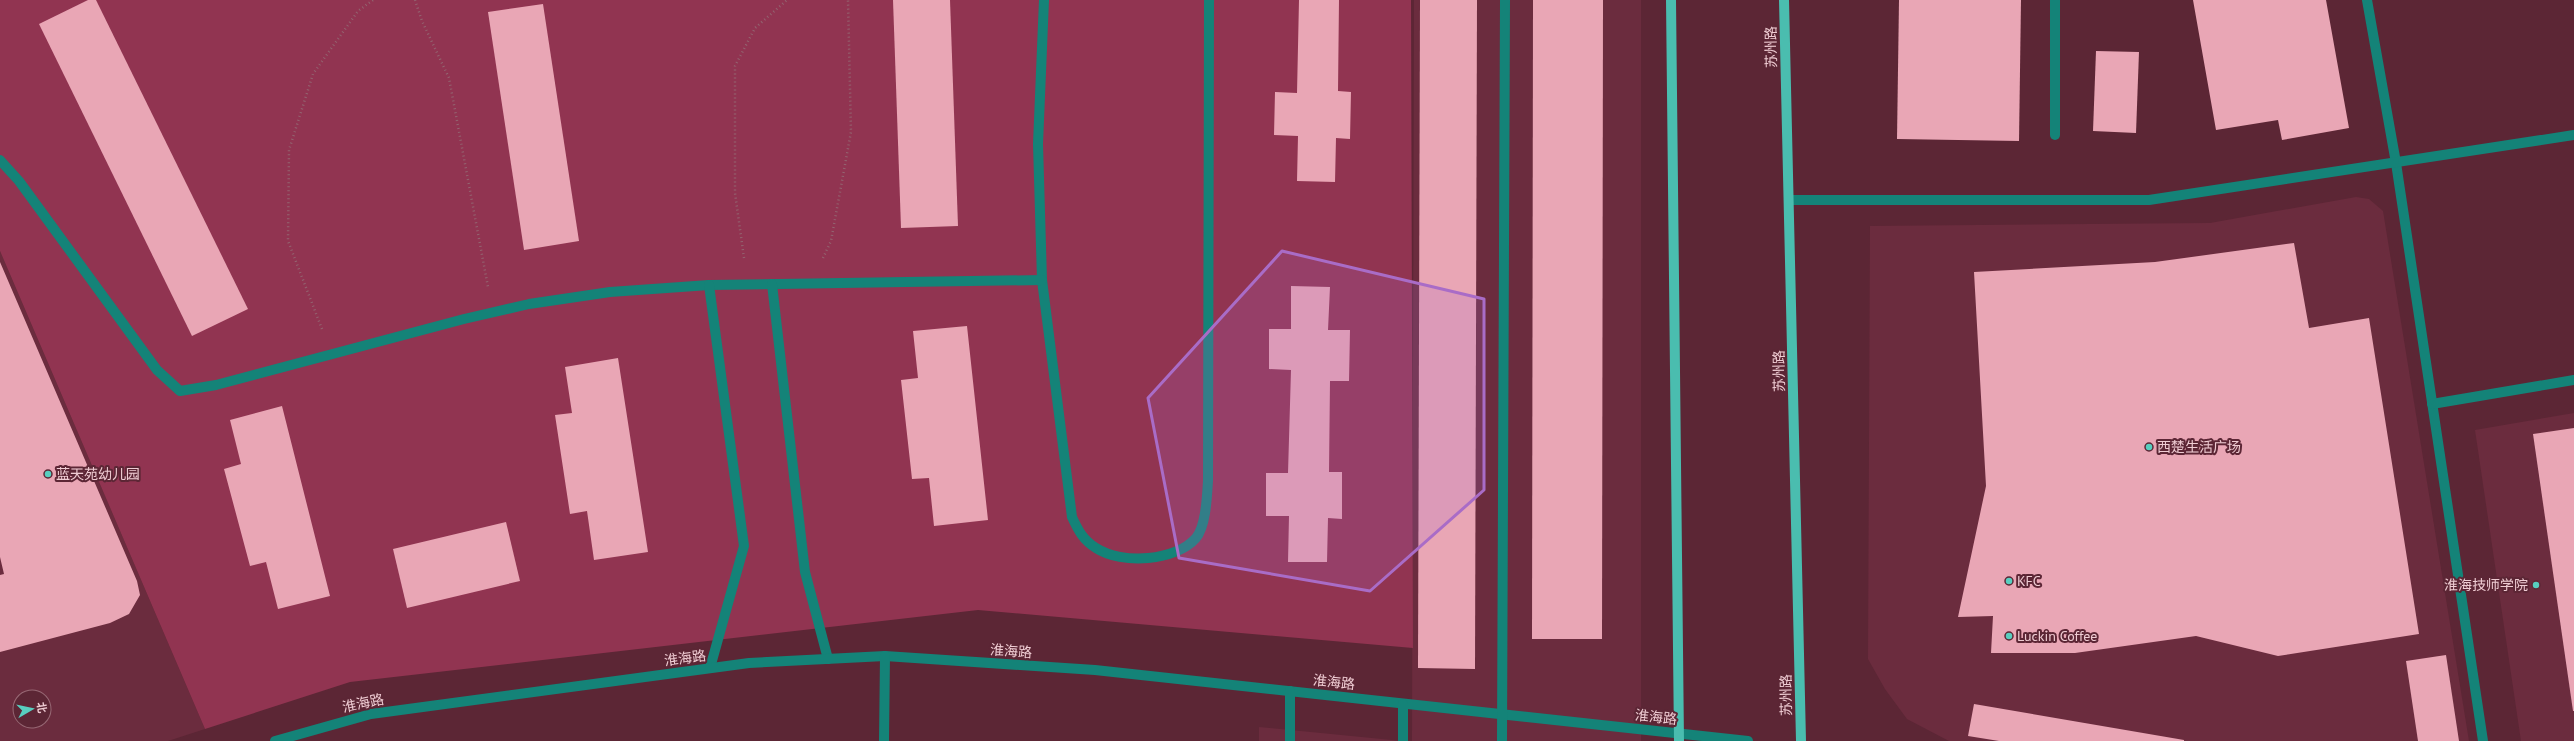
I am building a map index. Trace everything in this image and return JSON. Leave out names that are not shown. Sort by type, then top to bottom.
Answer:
[{"type":"main road","points":[[1671,0],[1679,737]]},
{"type":"main road","name":"苏州路","points":[[1784,0],[1801,741]]},
{"type":"street","points":[[1044,0],[1038,144],[1042,280],[1072,517],[1080,535],[1097,549],[1118,556],[1143,558],[1161,556],[1181,550],[1197,537],[1204,515],[1208,481],[1209,0]]},
{"type":"street","points":[[1502,741],[1505,0]]},
{"type":"street","points":[[2055,0],[2055,135]]},
{"type":"street","points":[[2367,0],[2396,163],[2483,741]]},
{"type":"street","points":[[1788,200],[2149,200],[2574,135]]},
{"type":"street","points":[[0,160],[20,181],[157,370],[180,391],[216,385],[492,312],[610,292],[708,285],[1042,280]]},
{"type":"street","points":[[772,284],[805,572],[828,659]]},
{"type":"street","points":[[708,285],[744,546],[710,668]]},
{"type":"street","points":[[2432,404],[2574,380]]},
{"type":"street","points":[[884,741],[885,656]]},
{"type":"street","name":"淮海路","points":[[275,741],[371,714],[749,663],[885,656],[1095,670],[1502,714],[1679,737],[1748,741]]},
{"type":"street","points":[[1290,691],[1290,741]]},
{"type":"street","points":[[1403,704],[1403,741]]},
{"type":"path","points":[[334,354],[315,313],[288,241],[289,150],[313,74],[358,11],[373,0]]},
{"type":"path","points":[[415,0],[422,20],[449,78],[492,312]]},
{"type":"path","points":[[747,284],[735,193],[735,66],[755,28],[787,0]]},
{"type":"path","points":[[810,283],[831,241],[851,132],[848,0]]},
{"type":"highlighted area","points":[[1282,251],[1484,299],[1484,490],[1370,591],[1179,558],[1148,398]]},
{"type":"shaded area","points":[[0,0],[1411,0],[1413,648],[978,610],[350,682],[205,729],[0,251]]},
{"type":"shaded area","points":[[1414,0],[1641,0],[1641,741],[1412,741]]},
{"type":"shaded area","name":"西楚生活广场","points":[[2356,197],[2369,199],[2383,211],[2469,741],[1949,741],[1907,719],[1885,689],[1868,659],[1870,226],[2210,223]]},
{"type":"shaded area","name":"蓝天苑幼儿园","points":[[0,251],[205,729],[168,741],[0,741]]},
{"type":"shaded area","name":"淮海技师学院","points":[[2574,413],[2574,741],[2521,741],[2475,430]]},
{"type":"shaded area","points":[[1259,727],[1402,741],[1259,741]]},
{"type":"building","points":[[88,0],[96,0],[248,309],[192,336],[39,24]]},
{"type":"building","points":[[893,0],[950,0],[958,226],[901,228]]},
{"type":"building","points":[[1299,0],[1339,0],[1338,91],[1351,92],[1350,139],[1336,138],[1335,182],[1297,181],[1298,136],[1274,135],[1275,92],[1297,93]]},
{"type":"building","points":[[1420,0],[1477,0],[1475,669],[1418,668]]},
{"type":"building","points":[[1533,0],[1603,0],[1602,639],[1532,639]]},
{"type":"building","points":[[1899,0],[2021,0],[2019,141],[1897,139]]},
{"type":"building","points":[[2193,0],[2326,0],[2349,128],[2282,140],[2278,120],[2216,130]]},
{"type":"building","points":[[543,4],[579,241],[524,250],[488,12]]},
{"type":"building","points":[[2096,51],[2139,52],[2136,133],[2093,131]]},
{"type":"building","points":[[2294,243],[2309,328],[2369,318],[2419,634],[2278,656],[2196,636],[2075,653],[1991,653],[1993,616],[1958,617],[1986,486],[1974,272],[2155,262]]},
{"type":"building","points":[[0,262],[137,581],[140,595],[129,614],[110,623],[0,652],[0,575],[4,574],[0,557]]},
{"type":"building","points":[[1291,286],[1330,287],[1328,330],[1350,330],[1349,381],[1330,381],[1329,472],[1342,472],[1342,519],[1328,518],[1327,562],[1288,562],[1289,516],[1266,516],[1266,473],[1288,473],[1291,370],[1269,369],[1269,329],[1291,329]]},
{"type":"building","points":[[967,326],[988,520],[934,526],[929,478],[912,479],[901,380],[918,378],[913,331]]},
{"type":"building","points":[[618,358],[648,552],[594,560],[587,511],[570,514],[555,415],[572,413],[565,367]]},
{"type":"building","points":[[282,406],[330,596],[278,609],[266,562],[250,566],[224,469],[241,464],[230,420]]},
{"type":"building","points":[[2574,428],[2574,711],[2573,711],[2533,434]]},
{"type":"building","points":[[506,522],[520,581],[407,608],[393,549]]},
{"type":"building","points":[[2446,655],[2459,741],[2418,741],[2406,661]]},
{"type":"building","points":[[1974,704],[2184,741],[1999,741],[1968,736]]},
{"type":"place","name":"西楚生活广场","points":[[2149,447]]},
{"type":"place","name":"蓝天苑幼儿园","points":[[48,474]]},
{"type":"place","name":"KFC","points":[[2009,581]]},
{"type":"place","name":"淮海技师学院","points":[[2536,585]]},
{"type":"place","name":"Luckin Coffee","points":[[2009,636]]}]
